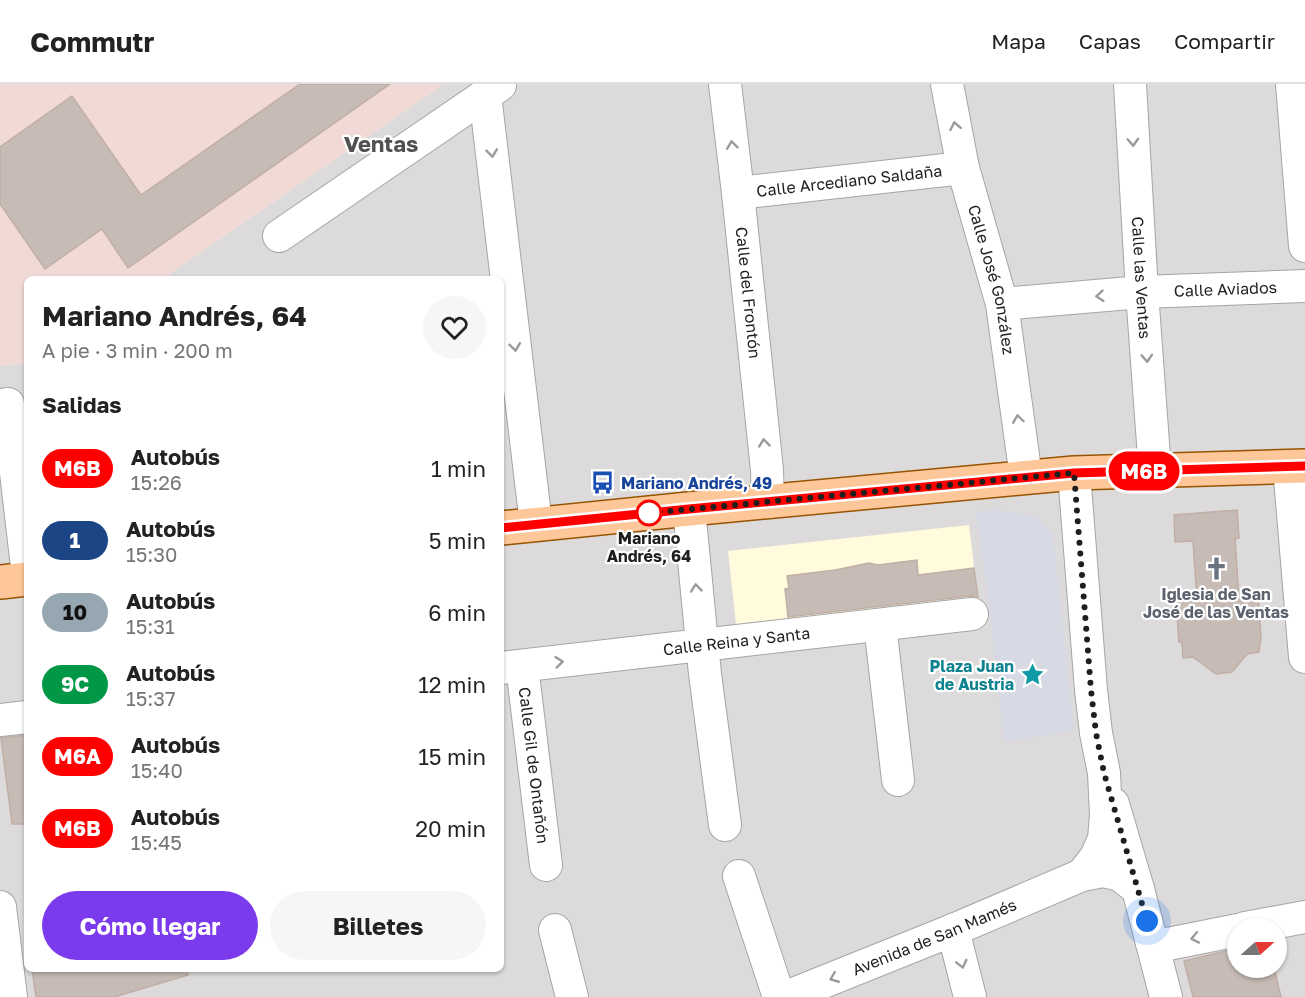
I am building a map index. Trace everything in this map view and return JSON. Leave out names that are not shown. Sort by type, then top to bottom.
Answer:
[{"type":"main road","points":[[504,528],[1074,473],[1297,466]]},
{"type":"main road","points":[[0,582],[24,579]]},
{"type":"street","name":"Calle del Frontón","points":[[725,84],[767,470],[768,502]]},
{"type":"street","name":"Calle José González","points":[[947,84],[963,168],[1002,304],[1026,477]]},
{"type":"street","name":"Calle las Ventas","points":[[1130,84],[1155,471]]},
{"type":"street","points":[[1292,84],[1305,246]]},
{"type":"street","points":[[279,236],[493,89],[536,524]]},
{"type":"street","name":"Calle Arcediano Saldaña","points":[[738,194],[963,168]]},
{"type":"street","name":"Calle Aviados","points":[[1002,304],[1142,292],[1305,286]]},
{"type":"street","points":[[0,405],[8,404],[8,483],[24,554]]},
{"type":"street","points":[[1297,466],[1305,657]]},
{"type":"street","points":[[1074,473],[1096,733],[1104,773],[1138,889],[1166,997]]},
{"type":"street","points":[[689,509],[702,646],[725,825]]},
{"type":"street","name":"Calle Reina y Santa","points":[[512,667],[972,615]]},
{"type":"street","points":[[880,625],[898,780]]},
{"type":"street","name":"Calle Gil de Ontañón","points":[[512,667],[546,865]]},
{"type":"street","points":[[0,720],[24,717]]},
{"type":"street","points":[[1082,875],[1096,857],[1104,840],[1106,815],[1104,773]]},
{"type":"street","points":[[1082,875],[1103,871],[1120,876],[1138,889]]},
{"type":"street","name":"Avenida de San Mamés","points":[[786,997],[1082,875]]},
{"type":"street","points":[[739,876],[779,997]]},
{"type":"street","points":[[0,907],[11,997]]},
{"type":"street","points":[[1287,920],[1305,917]]},
{"type":"street","points":[[555,930],[572,997]]},
{"type":"street","points":[[953,930],[970,997]]},
{"type":"street","points":[[1152,943],[1168,944],[1227,932]]},
{"type":"shaded area","points":[[0,84],[444,84],[166,276],[24,276],[24,363],[0,366]]},
{"type":"shaded area","points":[[444,84],[1305,84],[1305,997],[0,997],[0,366],[24,363],[24,972],[504,972],[504,276],[166,276]]},
{"type":"shaded area","name":"Plaza Juan de Austria","points":[[998,510],[1033,516],[1044,523],[1053,536],[1074,730],[1004,742],[991,620],[976,512]]},
{"type":"shaded area","points":[[969,525],[977,592],[974,598],[736,624],[728,551]]},
{"type":"building","points":[[300,84],[390,84],[128,268],[102,229],[45,269],[0,204],[0,147],[72,96],[141,195]]},
{"type":"building","name":"Iglesia de San José de las Ventas","points":[[1237,510],[1239,538],[1235,539],[1239,597],[1258,596],[1261,638],[1259,652],[1247,654],[1232,672],[1216,674],[1193,657],[1183,658],[1182,642],[1179,642],[1176,601],[1197,600],[1193,541],[1175,542],[1174,515]]},
{"type":"building","points":[[917,560],[918,575],[974,568],[978,597],[970,596],[788,617],[785,589],[789,588],[787,576],[869,563],[878,565]]},
{"type":"building","points":[[24,735],[24,824],[12,824],[1,738]]},
{"type":"building","points":[[1227,951],[1227,978],[1276,978],[1281,997],[1193,997],[1184,961]]},
{"type":"building","points":[[32,972],[188,972],[188,975],[114,997],[36,997]]},
{"type":"bus line","name":"M6B","points":[[504,528],[1074,473],[1305,466]]},
{"type":"place","name":"Mariano Andrés, 49","points":[[603,483]]},
{"type":"place","name":"Mariano Andrés, 64","points":[[649,513]]},
{"type":"place","name":"Iglesia de San José de las Ventas","points":[[1216,569]]},
{"type":"place","name":"Plaza Juan de Austria","points":[[1032,675]]},
{"type":"district","name":"Ventas","points":[[381,144]]},
{"type":"route","points":[[649,513],[1074,473],[1096,733],[1111,799],[1147,921]]}]
